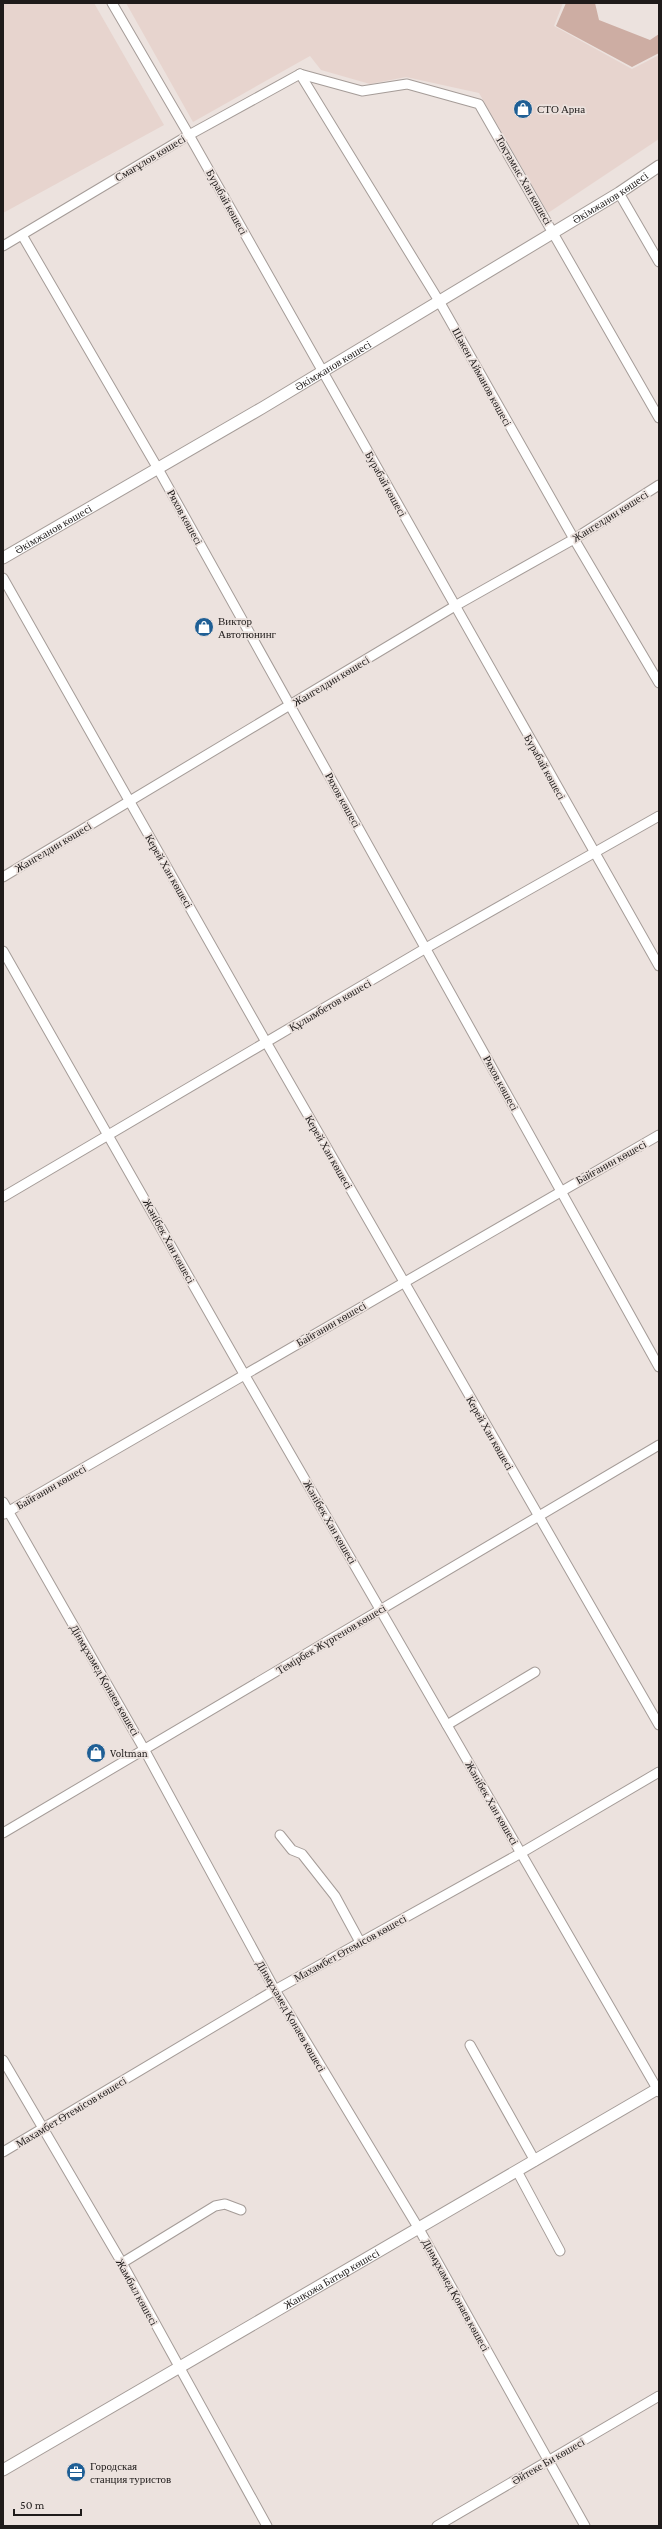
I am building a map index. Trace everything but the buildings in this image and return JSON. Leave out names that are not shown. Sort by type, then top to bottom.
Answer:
[{"type":"main road","name":"Әкімжанов көшесі","points":[[3,558],[322,371],[619,192],[659,166]]},
{"type":"main road","name":"Жанқожа Батыр көшесі","points":[[3,2470],[658,2090]]},
{"type":"street","name":"Бурабай көшесі","points":[[112,3],[189,134],[659,966]]},
{"type":"street","name":"Смағұлов көшесі","points":[[3,246],[189,134],[300,74]]},
{"type":"street","name":"Тоқтамыс Хан көшесі","points":[[300,74],[362,91],[407,84],[479,104],[554,231],[659,418]]},
{"type":"street","name":"Шәкен Айманов көшесі","points":[[300,74],[439,301],[574,539],[659,683]]},
{"type":"street","points":[[619,192],[659,262]]},
{"type":"street","name":"Ряхов көшесі","points":[[22,235],[157,467],[659,1368]]},
{"type":"street","name":"Жангелдин көшесі","points":[[3,877],[455,606],[574,539],[659,485]]},
{"type":"street","name":"Керей Хан көшесі","points":[[3,578],[403,1282],[659,1725]]},
{"type":"street","name":"Құлымбетов көшесі","points":[[3,1197],[426,948],[659,816]]},
{"type":"street","name":"Жәнібек Хан көшесі","points":[[3,951],[244,1374],[658,2090]]},
{"type":"street","name":"Байғанин көшесі","points":[[6,1513],[560,1190],[659,1135]]},
{"type":"street","name":"Темірбек Жүргенов көшесі","points":[[3,1833],[659,1445]]},
{"type":"street","name":"Дінмұхамед Қонаев көшесі","points":[[3,1502],[6,1513],[144,1749],[274,1990],[419,2229],[585,2526]]},
{"type":"street","points":[[447,1725],[535,1672]]},
{"type":"street","name":"Махамбет Өтемісов көшесі","points":[[3,2152],[274,1990],[521,1853],[659,1772]]},
{"type":"street","points":[[280,1835],[292,1850],[302,1854],[335,1896],[360,1942]]},
{"type":"street","points":[[470,2045],[535,2161]]},
{"type":"street","name":"Жамбыл көшесі","points":[[3,2060],[42,2130],[122,2264],[178,2368],[267,2526]]},
{"type":"street","points":[[517,2171],[560,2251]]},
{"type":"street","points":[[122,2264],[215,2206],[225,2204],[241,2210]]},
{"type":"street","name":"Әйтеке Би көшесі","points":[[437,2526],[659,2396]]},
{"type":"shaded area","points":[[3,3],[94,3],[164,125],[3,213]]},
{"type":"shaded area","points":[[126,3],[563,3],[554,26],[632,69],[659,55],[659,139],[548,213],[479,93],[406,77],[370,84],[321,70],[310,56],[193,122]]},
{"type":"shaded area","points":[[566,3],[595,3],[599,20],[650,40],[659,34],[659,53],[632,67],[556,26]]},
{"type":"place","name":"СТО Арна","points":[[523,109]]},
{"type":"place","name":"Виктор Автотюнинг","points":[[204,627]]},
{"type":"place","name":"Voltman","points":[[96,1753]]},
{"type":"place","name":"Городская станция туристов","points":[[76,2472]]}]
